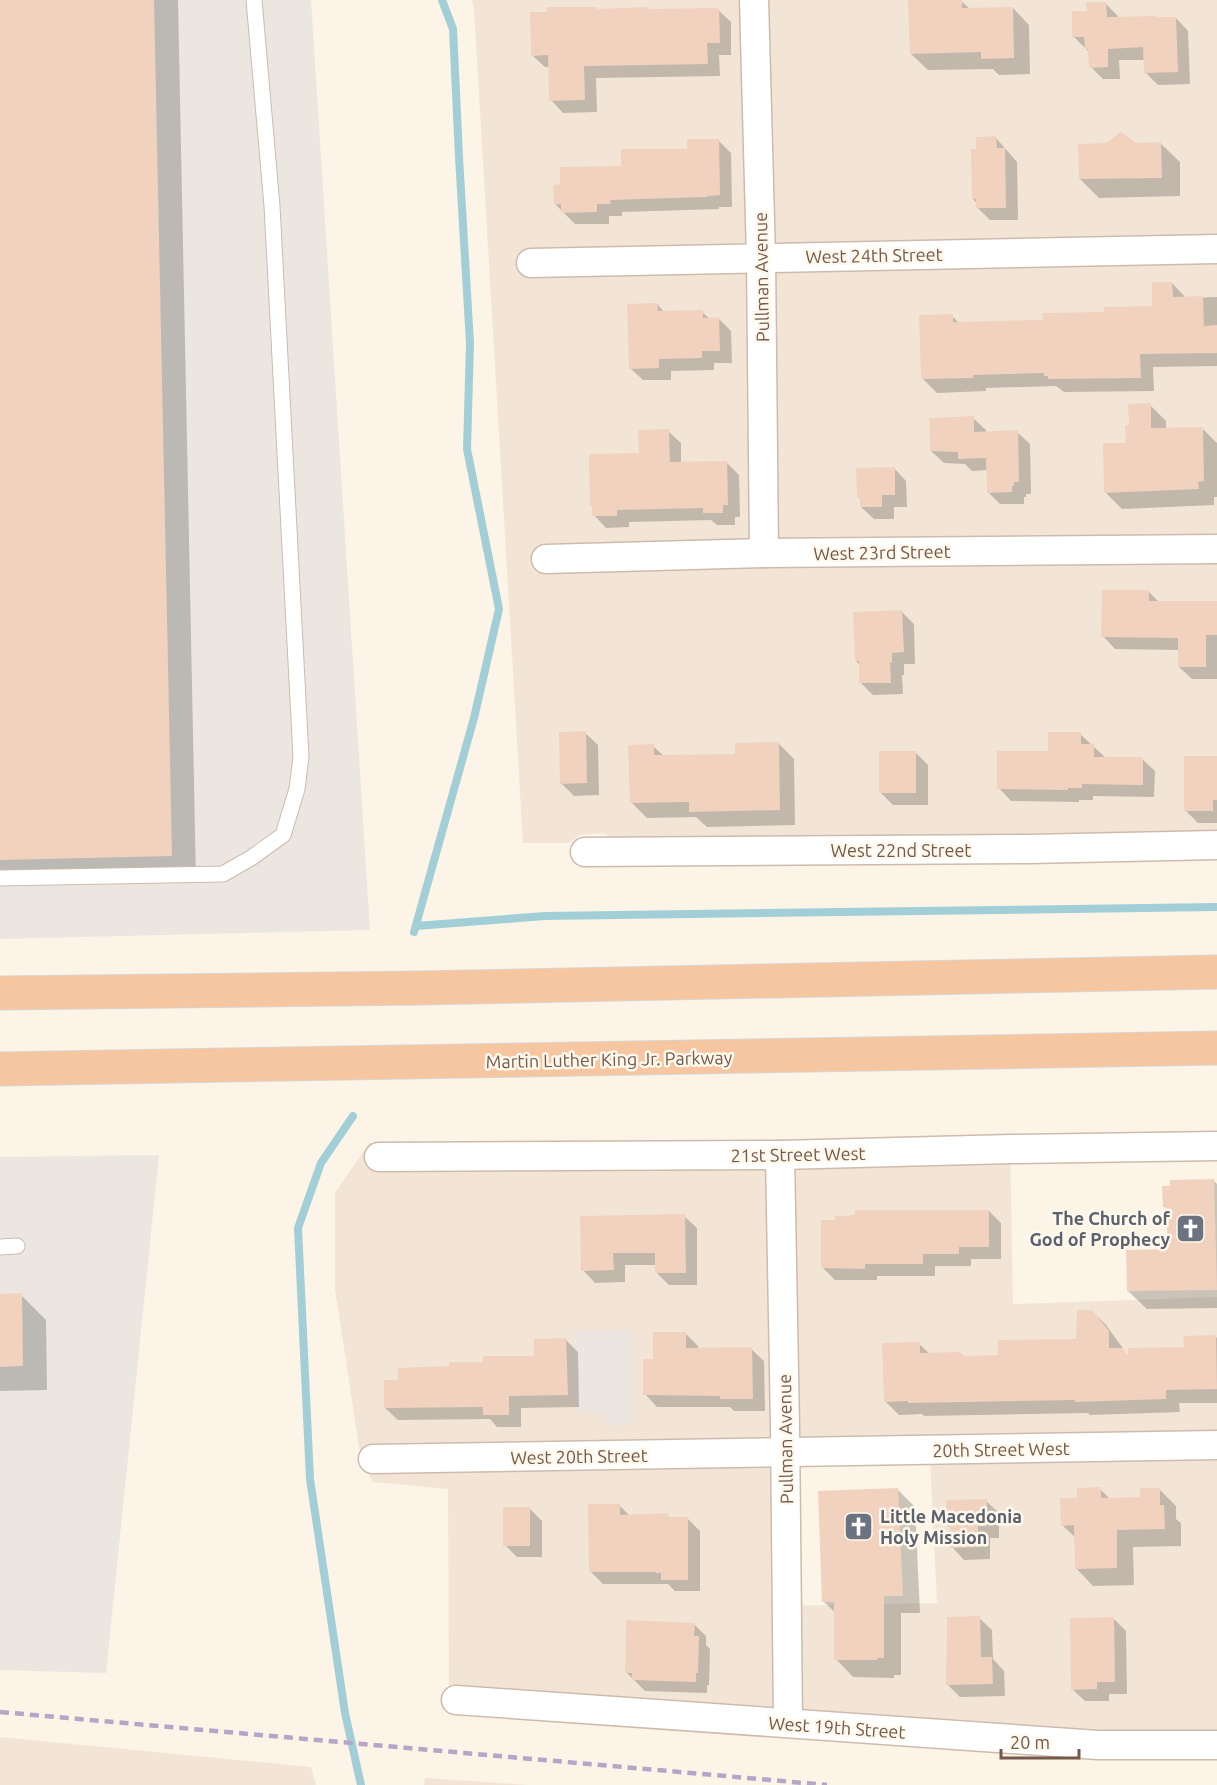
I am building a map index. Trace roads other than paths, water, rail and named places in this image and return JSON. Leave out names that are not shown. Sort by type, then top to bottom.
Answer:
[{"type":"highway","points":[[0,993],[431,988],[1217,972]]},
{"type":"highway","name":"Martin Luther King Jr. Parkway","points":[[0,1069],[1217,1048]]},
{"type":"street","name":"Pullman Avenue","points":[[754,0],[761,257],[764,553]]},
{"type":"street","name":"West 24th Street","points":[[531,262],[1217,249]]},
{"type":"street","name":"West 23rd Street","points":[[546,559],[764,553],[1217,549]]},
{"type":"street","name":"West 22nd Street","points":[[585,852],[1029,849],[1217,845]]},
{"type":"street","name":"21st Street West","points":[[379,1157],[780,1155],[1217,1146]]},
{"type":"street","name":"Pullman Avenue","points":[[780,1155],[786,1453],[788,1724]]},
{"type":"street","name":"20th Street West","points":[[786,1453],[1217,1445]]},
{"type":"street","name":"West 20th Street","points":[[373,1459],[786,1453]]},
{"type":"street","name":"West 19th Street","points":[[456,1700],[1098,1745],[1217,1745]]},
{"type":"lane","points":[[0,878],[223,874],[251,858],[282,835],[297,789],[301,757],[272,206],[254,0]]},
{"type":"lane","points":[[0,1246],[17,1246]]},
{"type":"waterway","points":[[414,932],[474,718],[499,609],[467,449],[470,343],[453,29],[442,0]]},
{"type":"waterway","points":[[416,926],[545,916],[1217,907]]},
{"type":"waterway","points":[[353,1116],[321,1163],[298,1228],[310,1479],[345,1713],[361,1785]]},
{"type":"railway","points":[[0,1712],[827,1785]]},
{"type":"place","name":"The Church of God of Prophecy","points":[[1191,1228]]},
{"type":"place","name":"Little Macedonia Holy Mission","points":[[859,1526]]}]
